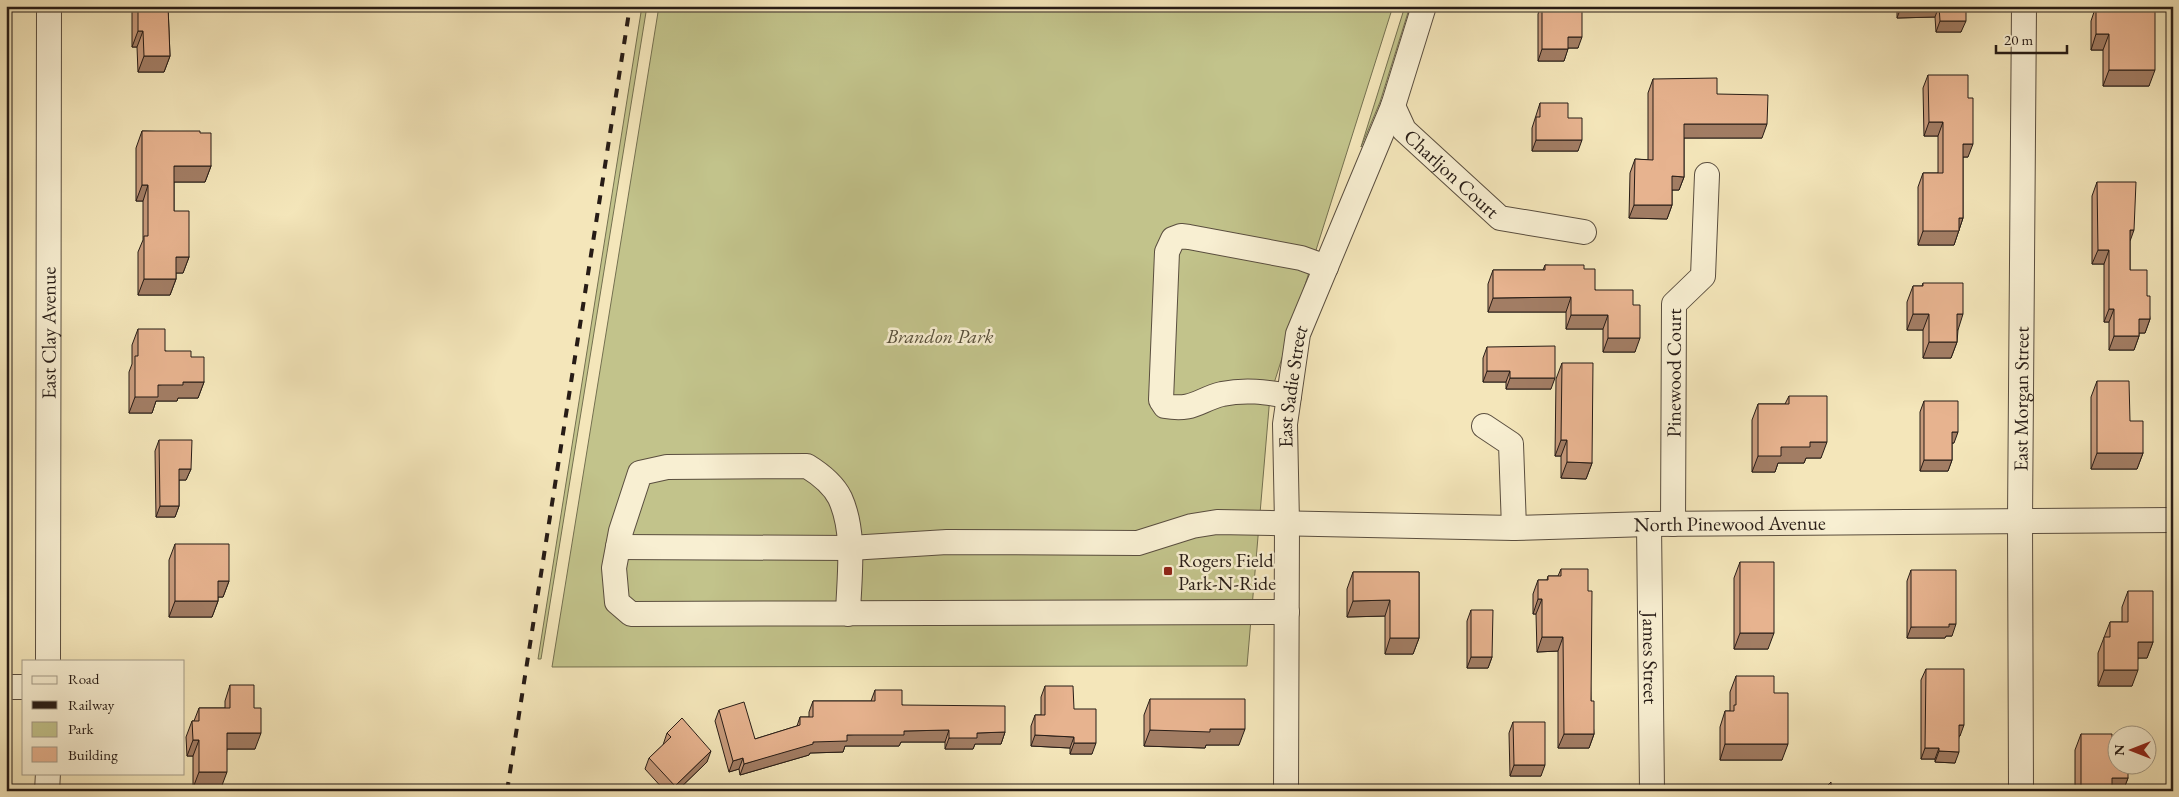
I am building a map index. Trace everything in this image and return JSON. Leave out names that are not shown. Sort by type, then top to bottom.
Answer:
[{"type":"street","name":"East Clay Avenue","points":[[48,660],[49,6]]},
{"type":"street","name":"East Sadie Street","points":[[1286,791],[1287,523],[1285,424],[1298,334],[1393,106],[1424,6]]},
{"type":"street","name":"East Morgan Street","points":[[2021,791],[2020,521],[2024,6]]},
{"type":"street","name":"Charljon Court","points":[[1393,106],[1404,130],[1500,218],[1584,232]]},
{"type":"street","name":"Pinewood Court","points":[[1673,524],[1674,304],[1703,276],[1707,175]]},
{"type":"street","points":[[1288,396],[1256,390],[1239,391],[1219,395],[1190,407],[1165,406],[1161,400],[1167,252],[1173,239],[1181,236],[1302,258],[1326,267]]},
{"type":"street","points":[[1484,426],[1511,444],[1514,528]]},
{"type":"street","points":[[848,614],[850,548],[840,498],[825,477],[807,466],[666,467],[640,473],[621,531],[614,568],[617,602],[631,614],[848,614],[1286,612]]},
{"type":"street","name":"North Pinewood Avenue","points":[[618,547],[850,548],[946,542],[1138,542],[1192,526],[1217,522],[1514,528],[1649,524],[2173,520]]},
{"type":"street","name":"James Street","points":[[1649,524],[1652,791]]},
{"type":"street","points":[[6,687],[22,687]]},
{"type":"street","points":[[47,791],[48,774]]},
{"type":"green space","points":[[642,6],[647,6],[541,659],[538,659]]},
{"type":"green space","name":"Brandon Park","points":[[659,6],[1393,6],[1270,396],[1247,666],[552,667]]},
{"type":"green space","points":[[1405,6],[1410,6],[1380,102],[1361,147]]},
{"type":"building","points":[[138,6],[168,6],[170,56],[144,56],[143,31],[138,31]]},
{"type":"building","points":[[1542,6],[1582,6],[1582,37],[1568,37],[1568,49],[1542,49]]},
{"type":"building","points":[[1901,6],[1939,6],[1901,7]]},
{"type":"building","points":[[1939,6],[1966,6],[1966,21],[1940,21]]},
{"type":"building","points":[[2096,6],[2155,6],[2155,70],[2109,70],[2109,34],[2096,34]]},
{"type":"building","points":[[1928,75],[1968,75],[1968,98],[1973,98],[1973,144],[1963,144],[1963,218],[1959,218],[1959,231],[1923,231],[1923,173],[1943,173],[1943,122],[1929,122]]},
{"type":"building","points":[[1717,78],[1717,94],[1768,95],[1767,124],[1684,124],[1684,177],[1672,176],[1672,205],[1634,205],[1635,159],[1653,160],[1653,79]]},
{"type":"building","points":[[1540,103],[1568,103],[1568,118],[1582,118],[1582,140],[1536,140],[1536,117],[1540,117]]},
{"type":"building","points":[[142,131],[200,131],[200,133],[211,133],[211,166],[174,166],[174,211],[189,211],[189,257],[176,257],[176,279],[144,279],[144,236],[148,236],[148,185],[142,185]]},
{"type":"building","points":[[2097,182],[2136,182],[2134,230],[2130,230],[2130,270],[2147,270],[2147,296],[2150,296],[2150,319],[2139,319],[2139,336],[2114,336],[2114,309],[2109,309],[2109,250],[2098,250]]},
{"type":"building","points":[[1545,265],[1584,265],[1584,269],[1595,269],[1595,290],[1633,290],[1633,305],[1640,305],[1640,338],[1608,338],[1608,315],[1571,315],[1571,297],[1493,298],[1493,270],[1545,270]]},
{"type":"building","points":[[1923,283],[1963,283],[1963,314],[1957,314],[1957,342],[1929,342],[1929,314],[1913,314],[1913,286],[1923,286]]},
{"type":"building","points":[[138,329],[165,329],[165,351],[191,351],[191,357],[204,357],[204,382],[183,382],[183,385],[158,385],[158,397],[135,397],[135,356],[138,356]]},
{"type":"building","points":[[1555,346],[1555,378],[1510,378],[1510,371],[1487,371],[1487,347]]},
{"type":"building","points":[[1562,363],[1593,363],[1592,463],[1567,462],[1567,440],[1561,440]]},
{"type":"building","points":[[2097,381],[2129,381],[2130,421],[2143,421],[2143,453],[2097,453]]},
{"type":"building","points":[[1789,396],[1827,396],[1827,442],[1810,442],[1810,447],[1781,447],[1781,456],[1758,456],[1758,404],[1789,404]]},
{"type":"building","points":[[1924,401],[1958,401],[1958,432],[1952,432],[1952,460],[1924,460]]},
{"type":"building","points":[[159,440],[192,440],[191,469],[179,469],[179,506],[160,506]]},
{"type":"building","points":[[175,544],[229,544],[229,581],[218,581],[218,601],[175,601]]},
{"type":"building","points":[[1740,562],[1774,562],[1774,633],[1740,633]]},
{"type":"building","points":[[1561,569],[1588,569],[1588,591],[1592,591],[1591,701],[1594,701],[1594,734],[1564,734],[1563,637],[1542,637],[1542,599],[1538,599],[1538,580],[1548,580],[1548,576],[1561,576]]},
{"type":"building","points":[[1911,570],[1956,570],[1956,624],[1949,624],[1949,627],[1911,627]]},
{"type":"building","points":[[1353,572],[1419,572],[1419,638],[1390,638],[1390,600],[1353,601]]},
{"type":"building","points":[[2128,591],[2153,591],[2153,642],[2138,642],[2138,670],[2104,670],[2104,637],[2110,637],[2110,622],[2128,622]]},
{"type":"building","points":[[1471,610],[1493,610],[1492,657],[1471,657]]},
{"type":"building","points":[[1926,669],[1964,669],[1964,725],[1959,725],[1959,752],[1939,751],[1939,748],[1925,748]]},
{"type":"building","points":[[1736,676],[1774,676],[1774,693],[1788,693],[1788,744],[1725,744],[1725,711],[1734,711],[1734,705],[1736,705]]},
{"type":"building","points":[[230,685],[254,685],[254,708],[261,708],[261,733],[227,733],[227,772],[199,772],[199,740],[193,740],[192,721],[199,721],[199,708],[230,708]]},
{"type":"building","points":[[1045,686],[1073,686],[1074,709],[1096,709],[1096,743],[1074,743],[1074,737],[1035,735],[1035,715],[1045,715]]},
{"type":"building","points":[[875,690],[902,690],[902,705],[1005,706],[1005,732],[977,733],[977,738],[949,738],[949,730],[904,731],[904,735],[847,735],[847,741],[813,742],[813,744],[744,764],[743,758],[733,761],[719,710],[744,702],[755,739],[800,725],[800,717],[813,717],[813,701],[875,701]]},
{"type":"building","points":[[1150,699],[1245,699],[1245,729],[1210,729],[1210,732],[1150,730]]},
{"type":"building","points":[[682,718],[711,751],[675,786],[649,758],[671,737],[667,733]]},
{"type":"building","points":[[1513,722],[1545,722],[1545,765],[1514,765]]},
{"type":"building","points":[[2081,734],[2106,734],[2106,774],[2128,774],[2128,778],[2112,778],[2112,791],[2081,791]]},
{"type":"building","points":[[1831,782],[1831,791],[1822,791]]},
{"type":"building","points":[[1719,787],[1748,787],[1748,791],[1719,791]]},
{"type":"building","points":[[1926,788],[1960,788],[1960,791],[1926,791]]},
{"type":"railway","points":[[507,791],[630,6]]},
{"type":"place","name":"Rogers Field Park-N-Ride","points":[[1168,571]]}]
